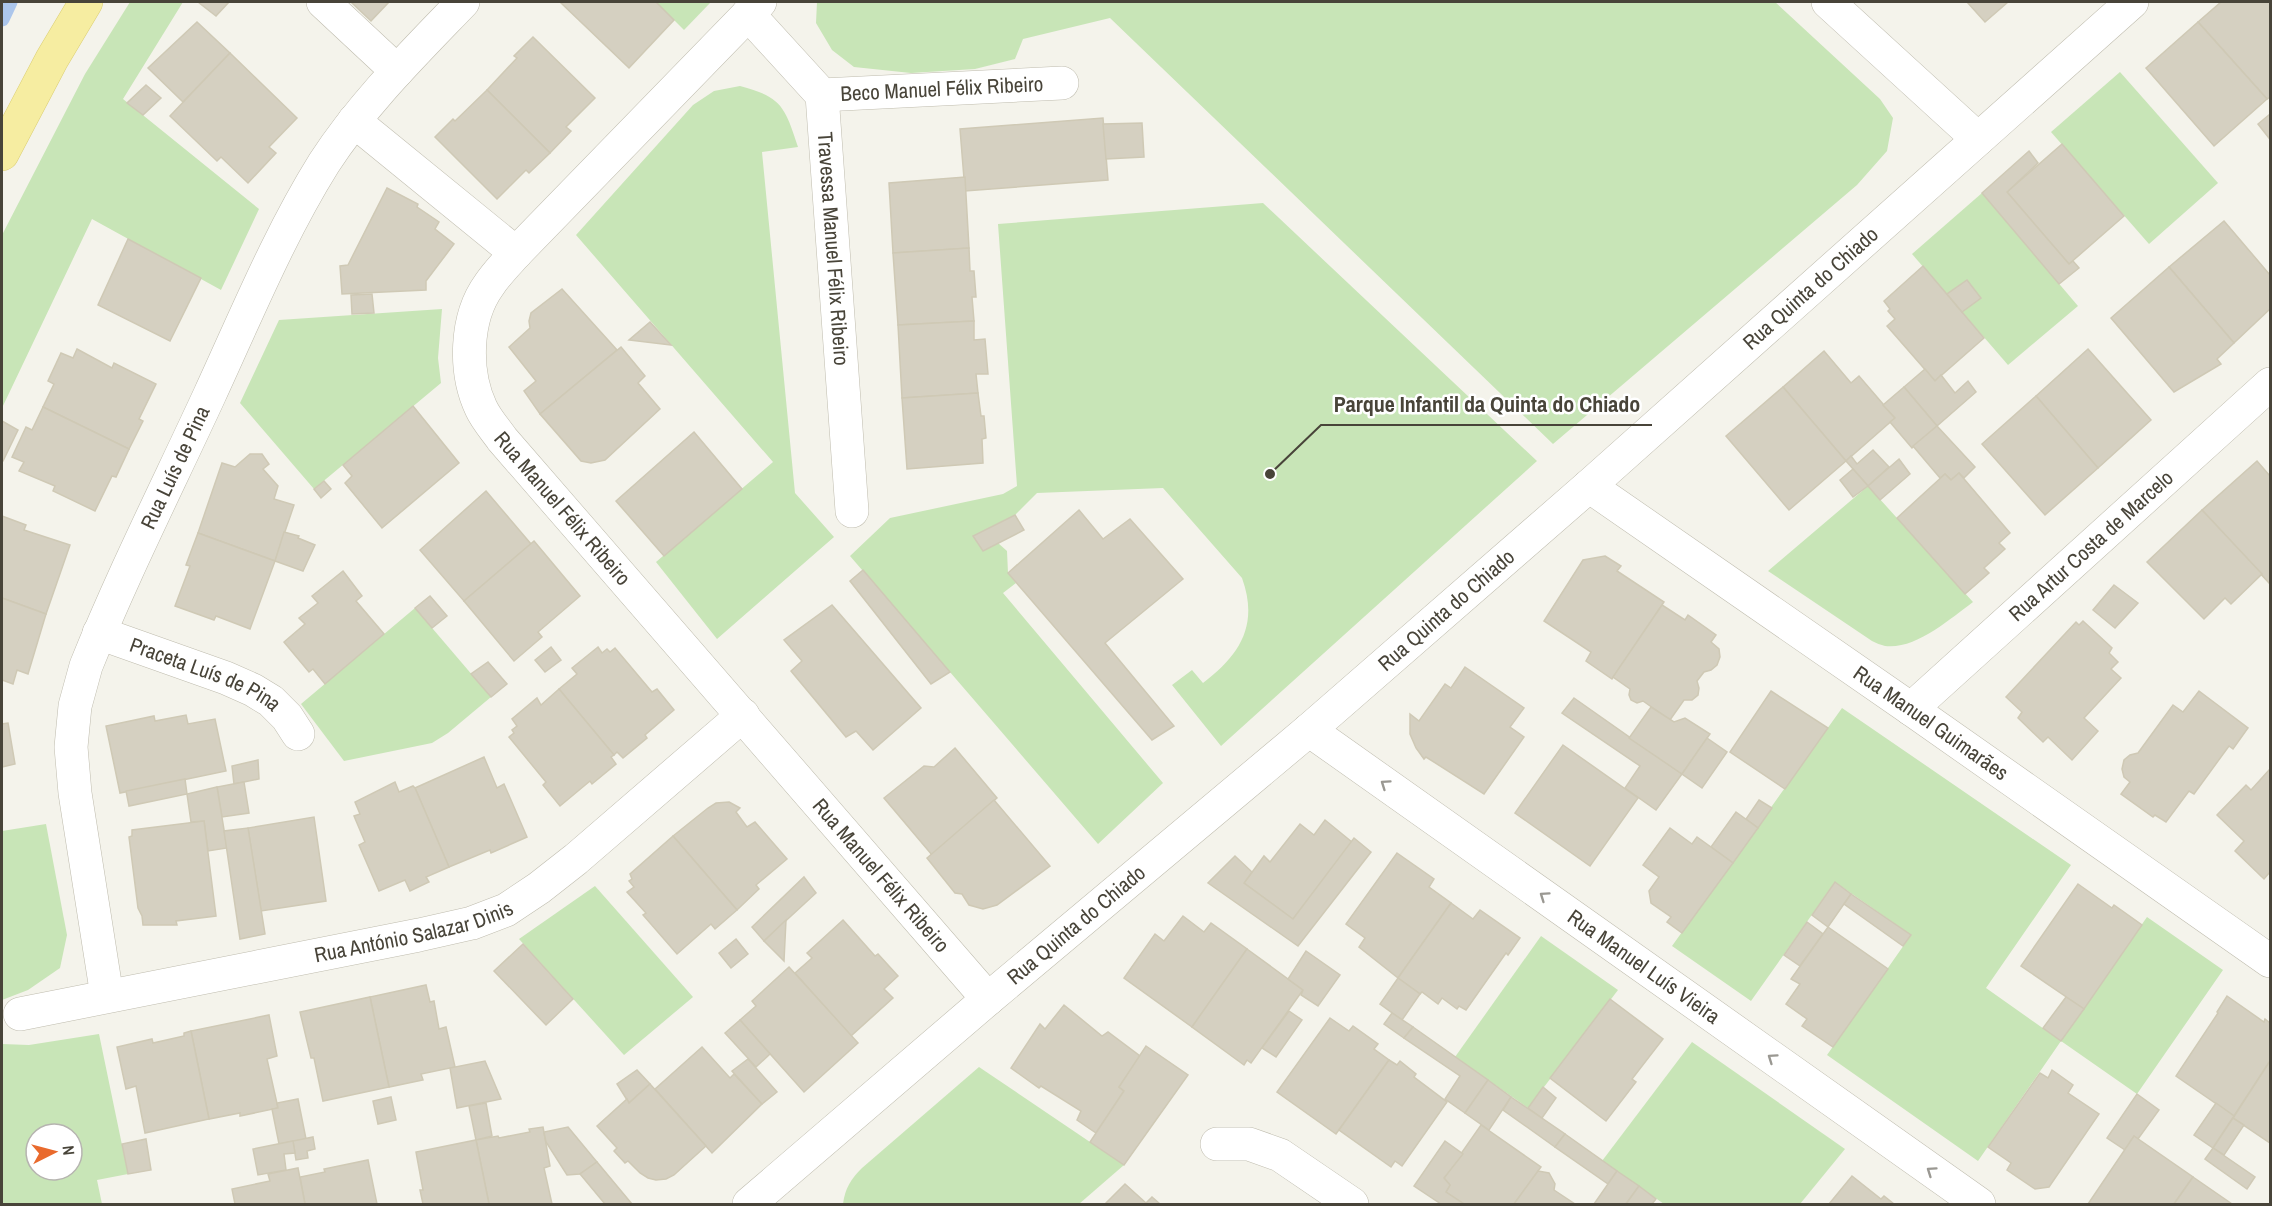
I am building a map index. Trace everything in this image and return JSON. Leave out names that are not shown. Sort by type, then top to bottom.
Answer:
[{"type":"main road","points":[[2,154],[52,59],[86,2]]},
{"type":"street","points":[[323,2],[397,71]]},
{"type":"street","name":"Rua Luís de Pina","points":[[107,996],[75,793],[72,747],[75,705],[86,666],[99,633],[294,216],[325,162],[354,121],[397,71],[463,2]]},
{"type":"street","points":[[1828,2],[1978,139]]},
{"type":"street","name":"Rua Quinta do Chiado","points":[[761,1201],[988,999],[1309,730],[1589,486],[2132,2]]},
{"type":"street","points":[[754,8],[822,96]]},
{"type":"street","name":"Rua Manuel Félix Ribeiro","points":[[754,8],[516,253],[488,286],[475,315],[470,345],[470,379],[481,410],[502,439],[988,999]]},
{"type":"street","name":"Beco Manuel Félix Ribeiro","points":[[822,96],[1062,83]]},
{"type":"street","name":"Travessa Manuel Félix Ribeiro","points":[[822,96],[852,511]]},
{"type":"street","points":[[354,121],[516,253]]},
{"type":"street","name":"Rua Artur Costa de Marcelo","points":[[1911,709],[2271,384]]},
{"type":"street","name":"Rua Manuel Guimarães","points":[[1589,486],[2271,961]]},
{"type":"street","name":"Praceta Luís de Pina","points":[[99,633],[226,678],[253,690],[271,701],[287,717],[298,734]]},
{"type":"street","name":"Rua António Salazar Dinis","points":[[20,1014],[419,935],[472,923],[506,910],[576,859],[743,715]]},
{"type":"street","name":"Rua Manuel Luís Vieira","points":[[1309,730],[1978,1204]]},
{"type":"street","points":[[1217,1144],[1249,1144],[1280,1155],[1352,1204]]},
{"type":"green space","points":[[130,2],[183,2],[123,99],[259,209],[221,290],[92,219],[2,408],[2,235],[85,74]]},
{"type":"green space","points":[[656,2],[711,2],[684,30]]},
{"type":"green space","points":[[817,2],[1775,2],[1880,99],[1893,118],[1887,151],[1857,185],[1553,444],[1110,18],[1023,39],[1015,59],[975,69],[911,73],[854,67],[832,50],[816,23]]},
{"type":"green space","points":[[2120,72],[2218,183],[2149,244],[2051,132]]},
{"type":"green space","points":[[740,86],[765,95],[780,106],[789,122],[798,147],[762,152],[795,493],[834,537],[717,639],[656,562],[773,462],[576,235],[693,105],[714,91]]},
{"type":"green space","points":[[1982,193],[2078,306],[2008,365],[1912,254]]},
{"type":"green space","points":[[1263,203],[1537,461],[1221,746],[1172,685],[1192,670],[1203,683],[1227,661],[1243,638],[1247,624],[1247,595],[1242,578],[1163,488],[1037,493],[1015,515],[974,536],[983,551],[998,543],[1007,551],[1008,573],[1016,583],[1003,593],[1163,783],[1098,844],[850,556],[890,518],[1003,494],[1017,486],[998,224]]},
{"type":"green space","points":[[442,309],[438,358],[441,383],[314,489],[240,403],[279,320]]},
{"type":"green space","points":[[1868,486],[1973,602],[1932,632],[1896,646],[1885,646],[1872,641],[1768,571]]},
{"type":"green space","points":[[415,608],[491,697],[448,733],[432,743],[344,761],[301,704]]},
{"type":"green space","points":[[1842,708],[2071,865],[1986,988],[2061,1041],[1978,1161],[1827,1055],[1911,935],[1835,882],[1751,1001],[1672,946]]},
{"type":"green space","points":[[46,824],[67,935],[60,968],[28,990],[2,1000],[2,831]]},
{"type":"green space","points":[[595,886],[693,997],[624,1055],[519,939]]},
{"type":"green space","points":[[2147,917],[2223,970],[2137,1094],[2061,1041]]},
{"type":"green space","points":[[1541,936],[1618,990],[1528,1108],[1455,1057]]},
{"type":"green space","points":[[99,1034],[128,1174],[97,1180],[102,1204],[2,1204],[2,1044],[29,1045]]},
{"type":"green space","points":[[1692,1042],[1845,1149],[1800,1204],[1664,1204],[1602,1161]]},
{"type":"green space","points":[[979,1067],[1124,1165],[1079,1204],[843,1204],[849,1184],[862,1168]]},
{"type":"building","points":[[198,2],[229,2],[216,16]]},
{"type":"building","points":[[351,2],[389,2],[371,21]]},
{"type":"building","points":[[560,2],[656,2],[674,20],[629,68]]},
{"type":"building","points":[[1967,2],[2008,2],[1985,22]]},
{"type":"building","points":[[2221,2],[2270,2],[2270,97],[2267,99],[2198,22]]},
{"type":"building","points":[[197,22],[230,53],[183,102],[148,68]]},
{"type":"building","points":[[2198,22],[2267,99],[2214,146],[2146,68]]},
{"type":"building","points":[[533,37],[595,98],[566,127],[571,131],[550,153],[487,90],[517,58],[514,56]]},
{"type":"building","points":[[230,53],[297,118],[269,147],[276,153],[248,183],[221,157],[217,161],[170,116]]},
{"type":"building","points":[[146,85],[161,98],[143,115],[127,103]]},
{"type":"building","points":[[487,90],[550,153],[529,173],[526,170],[497,199],[435,137]]},
{"type":"building","points":[[2270,114],[2270,137],[2269,138],[2258,124]]},
{"type":"building","points":[[1103,118],[1108,180],[965,191],[960,129]]},
{"type":"building","points":[[1142,123],[1144,157],[1106,159],[1103,124]]},
{"type":"building","points":[[2062,144],[2124,216],[2069,264],[2007,192]]},
{"type":"building","points":[[2029,151],[2038,163],[2007,192],[2069,264],[2073,261],[2079,268],[2059,284],[1982,193]]},
{"type":"building","points":[[965,177],[969,248],[893,253],[889,183]]},
{"type":"building","points":[[387,188],[418,204],[417,207],[439,222],[435,229],[454,244],[426,281],[426,290],[342,294],[340,266],[348,265]]},
{"type":"building","points":[[2224,221],[2270,275],[2270,309],[2234,343],[2169,267]]},
{"type":"building","points":[[128,239],[201,278],[170,341],[98,305]]},
{"type":"building","points":[[969,248],[970,271],[974,271],[976,297],[972,297],[974,321],[898,325],[893,253]]},
{"type":"building","points":[[1923,266],[1984,338],[1935,381],[1887,326],[1895,319],[1888,311],[1890,309],[1884,301]]},
{"type":"building","points":[[2169,267],[2234,343],[2217,359],[2221,364],[2174,392],[2111,318]]},
{"type":"building","points":[[1967,280],[1981,298],[1962,312],[1947,294]]},
{"type":"building","points":[[562,289],[617,350],[540,414],[524,391],[536,381],[509,347],[530,328],[531,313]]},
{"type":"building","points":[[372,294],[374,313],[352,314],[351,295]]},
{"type":"building","points":[[974,321],[974,340],[985,339],[988,374],[976,374],[978,393],[902,398],[898,325]]},
{"type":"building","points":[[650,322],[671,345],[629,340]]},
{"type":"building","points":[[621,347],[645,376],[638,383],[660,409],[605,460],[591,463],[581,461],[540,414]]},
{"type":"building","points":[[77,349],[112,368],[114,363],[156,384],[139,419],[143,421],[129,449],[43,407],[54,384],[48,381],[61,353],[73,358]]},
{"type":"building","points":[[2088,349],[2151,420],[2098,468],[2036,396]]},
{"type":"building","points":[[1824,351],[1851,383],[1859,376],[1895,418],[1846,461],[1783,387]]},
{"type":"building","points":[[1925,369],[1935,381],[1941,375],[1955,393],[1968,381],[1976,392],[1937,426],[1904,387]]},
{"type":"building","points":[[1783,387],[1846,461],[1789,510],[1726,436]]},
{"type":"building","points":[[1904,387],[1937,426],[1912,448],[1890,422],[1895,418],[1883,405]]},
{"type":"building","points":[[978,393],[981,416],[984,416],[986,438],[982,439],[983,463],[907,469],[902,398]]},
{"type":"building","points":[[2036,396],[2098,468],[2045,515],[1982,444]]},
{"type":"building","points":[[413,406],[459,463],[382,528],[345,483],[352,476],[343,465]]},
{"type":"building","points":[[43,407],[129,449],[116,477],[112,476],[95,511],[53,491],[55,486],[19,471],[24,462],[12,457],[26,427],[32,430]]},
{"type":"building","points":[[2,421],[18,430],[3,461],[2,461]]},
{"type":"building","points":[[1937,426],[1975,467],[1964,478],[1959,473],[1951,480],[1945,474],[1940,478],[1913,446]]},
{"type":"building","points":[[694,432],[742,489],[664,556],[616,501]]},
{"type":"building","points":[[1873,450],[1889,467],[1868,486],[1846,461],[1851,456],[1857,464]]},
{"type":"building","points":[[250,454],[262,454],[269,464],[263,469],[278,486],[274,499],[294,505],[275,561],[198,533],[222,463],[235,467]]},
{"type":"building","points":[[1899,459],[1910,474],[1880,500],[1868,486]]},
{"type":"building","points":[[2257,461],[2270,476],[2270,584],[2202,510]]},
{"type":"building","points":[[1853,469],[1868,486],[1853,497],[1840,480]]},
{"type":"building","points":[[1959,473],[2010,533],[1999,543],[2005,549],[1984,568],[1989,573],[1965,594],[1897,518],[1945,474],[1951,480]]},
{"type":"building","points":[[324,481],[331,489],[321,498],[314,489]]},
{"type":"building","points":[[486,491],[531,544],[464,601],[420,550]]},
{"type":"building","points":[[1079,510],[1103,539],[1130,519],[1183,579],[1105,643],[1174,726],[1152,740],[1008,573]]},
{"type":"building","points":[[2202,510],[2262,574],[2231,604],[2225,598],[2204,619],[2147,562]]},
{"type":"building","points":[[1015,515],[1024,530],[983,551],[973,536]]},
{"type":"building","points":[[2,516],[26,525],[24,530],[70,545],[46,614],[2,598]]},
{"type":"building","points":[[284,532],[299,536],[298,538],[315,545],[303,571],[275,561]]},
{"type":"building","points":[[198,533],[275,561],[250,629],[216,616],[214,620],[175,606],[190,566],[186,565]]},
{"type":"building","points":[[534,541],[580,596],[538,632],[542,637],[514,661],[464,601]]},
{"type":"building","points":[[1605,556],[1621,566],[1617,571],[1664,602],[1612,679],[1586,661],[1591,652],[1544,621],[1583,560]]},
{"type":"building","points":[[863,570],[950,672],[931,684],[850,581]]},
{"type":"building","points":[[343,571],[362,596],[356,601],[384,634],[325,684],[313,669],[309,672],[284,642],[305,624],[299,618],[318,603],[312,596]]},
{"type":"building","points":[[2114,585],[2138,603],[2115,628],[2093,610]]},
{"type":"building","points":[[430,596],[447,616],[432,628],[415,608]]},
{"type":"building","points":[[2,598],[46,614],[28,674],[17,670],[13,684],[2,680]]},
{"type":"building","points":[[832,605],[921,708],[873,750],[856,731],[846,737],[791,671],[802,661],[784,640]]},
{"type":"building","points":[[1662,605],[1685,620],[1688,615],[1716,635],[1711,642],[1719,649],[1720,657],[1717,665],[1704,672],[1697,681],[1698,695],[1692,700],[1684,700],[1670,720],[1643,701],[1637,703],[1631,700],[1630,689],[1613,677]]},
{"type":"building","points":[[2083,621],[2112,648],[2109,653],[2118,662],[2111,669],[2121,678],[2084,718],[2098,731],[2072,760],[2048,737],[2043,742],[2018,718],[2022,712],[2006,697],[2076,622],[2079,625]]},
{"type":"building","points":[[551,647],[561,660],[545,672],[535,660]]},
{"type":"building","points":[[598,647],[602,653],[607,649],[610,652],[615,648],[652,692],[657,689],[674,710],[645,735],[647,738],[623,758],[617,752],[614,755],[559,689],[577,674],[572,668]]},
{"type":"building","points":[[488,662],[507,684],[491,697],[471,674]]},
{"type":"building","points":[[1465,667],[1524,708],[1510,727],[1524,737],[1484,794],[1426,757],[1424,759],[1410,734],[1410,714],[1419,721],[1445,684],[1451,688]]},
{"type":"building","points":[[559,689],[614,755],[611,757],[616,764],[592,784],[590,781],[560,806],[543,785],[546,782],[509,737],[517,726],[512,719],[537,698],[541,705]]},
{"type":"building","points":[[1771,691],[1828,728],[1785,789],[1730,752]]},
{"type":"building","points":[[2199,691],[2248,728],[2233,749],[2229,746],[2194,794],[2189,791],[2166,822],[2155,815],[2153,817],[2121,794],[2130,782],[2124,777],[2122,769],[2124,760],[2138,753],[2173,705],[2183,712]]},
{"type":"building","points":[[1574,698],[1682,774],[1656,810],[1625,788],[1640,766],[1562,713]]},
{"type":"building","points":[[1651,707],[1674,722],[1685,718],[1710,734],[1682,774],[1629,738]]},
{"type":"building","points":[[186,715],[188,724],[215,719],[226,771],[120,793],[106,726],[154,716],[155,721]]},
{"type":"building","points":[[8,723],[15,764],[2,767],[2,724]]},
{"type":"building","points":[[1707,738],[1727,752],[1702,788],[1682,774]]},
{"type":"building","points":[[1563,745],[1638,798],[1590,866],[1515,813]]},
{"type":"building","points":[[955,748],[997,798],[932,855],[884,798],[924,766],[934,767]]},
{"type":"building","points":[[484,757],[497,788],[504,784],[527,837],[491,853],[490,850],[449,867],[415,788]]},
{"type":"building","points":[[258,760],[259,779],[234,784],[232,766]]},
{"type":"building","points":[[2270,769],[2270,872],[2264,879],[2235,851],[2244,841],[2217,815],[2246,785],[2251,790]]},
{"type":"building","points":[[185,779],[187,794],[129,806],[126,791]]},
{"type":"building","points":[[244,782],[249,813],[222,817],[217,787]]},
{"type":"building","points":[[395,782],[399,792],[413,786],[415,788],[449,867],[426,877],[429,882],[410,891],[405,880],[379,891],[359,845],[365,842],[354,816],[360,814],[355,802]]},
{"type":"building","points":[[217,787],[227,848],[208,851],[204,821],[191,822],[187,794]]},
{"type":"building","points":[[994,800],[1050,866],[997,905],[983,909],[969,905],[962,894],[955,893],[927,858]]},
{"type":"building","points":[[1759,800],[1772,808],[1758,828],[1746,819]]},
{"type":"building","points":[[729,802],[740,808],[736,812],[747,827],[755,822],[787,859],[756,885],[759,889],[737,910],[673,836],[716,803]]},
{"type":"building","points":[[1736,812],[1758,828],[1733,863],[1711,847]]},
{"type":"building","points":[[314,817],[326,901],[261,911],[248,828]]},
{"type":"building","points":[[1325,820],[1352,842],[1293,919],[1244,883],[1264,856],[1270,862],[1300,824],[1314,835]]},
{"type":"building","points":[[204,821],[216,916],[176,921],[177,925],[143,925],[138,908],[129,837],[132,836],[132,830]]},
{"type":"building","points":[[248,828],[265,934],[240,939],[224,831]]},
{"type":"building","points":[[1670,828],[1692,844],[1697,837],[1733,863],[1682,933],[1667,922],[1671,917],[1651,903],[1649,891],[1659,877],[1643,865]]},
{"type":"building","points":[[673,836],[737,910],[715,929],[711,924],[677,954],[643,915],[646,913],[627,892],[634,887],[629,881],[632,879],[630,874]]},
{"type":"building","points":[[1354,838],[1371,852],[1298,946],[1208,883],[1235,856],[1252,872],[1244,883],[1293,919]]},
{"type":"building","points":[[1397,853],[1434,879],[1429,887],[1451,903],[1398,978],[1359,947],[1365,938],[1346,924]]},
{"type":"building","points":[[804,877],[816,893],[764,941],[752,927]]},
{"type":"building","points":[[1835,882],[1851,894],[1828,927],[1812,915]]},
{"type":"building","points":[[2078,884],[2112,908],[2114,905],[2142,925],[2084,1009],[2021,966]]},
{"type":"building","points":[[1851,894],[1911,935],[1903,946],[1844,904]]},
{"type":"building","points":[[1451,903],[1473,919],[1480,910],[1520,938],[1508,955],[1506,953],[1466,1010],[1459,1006],[1457,1009],[1442,998],[1438,1004],[1398,978]]},
{"type":"building","points":[[1183,916],[1204,932],[1211,923],[1247,949],[1192,1027],[1124,978],[1155,934],[1164,941]]},
{"type":"building","points":[[786,920],[784,961],[764,941]]},
{"type":"building","points":[[843,920],[875,956],[878,954],[898,976],[884,989],[893,998],[851,1036],[795,973],[812,958],[807,953]]},
{"type":"building","points":[[1807,922],[1823,934],[1800,966],[1784,955]]},
{"type":"building","points":[[1828,927],[1888,969],[1833,1047],[1802,1026],[1807,1019],[1786,1004],[1800,984],[1791,979]]},
{"type":"building","points":[[736,939],[748,954],[731,968],[719,953]]},
{"type":"building","points":[[523,944],[573,999],[546,1025],[494,971]]},
{"type":"building","points":[[1247,949],[1303,990],[1251,1063],[1247,1060],[1244,1065],[1192,1027]]},
{"type":"building","points":[[1306,951],[1340,975],[1318,1006],[1301,995],[1303,990],[1288,979]]},
{"type":"building","points":[[789,967],[858,1043],[804,1092],[740,1020],[756,1006],[752,1001]]},
{"type":"building","points":[[1398,978],[1420,994],[1402,1020],[1380,1004]]},
{"type":"building","points":[[426,985],[430,1002],[434,1001],[439,1029],[446,1027],[455,1067],[421,1074],[423,1080],[389,1087],[370,997]]},
{"type":"building","points":[[2227,996],[2264,1022],[2265,1019],[2270,1023],[2270,1061],[2234,1116],[2176,1076]]},
{"type":"building","points":[[370,997],[389,1087],[323,1101],[314,1058],[311,1058],[300,1012]]},
{"type":"building","points":[[2066,997],[2084,1009],[2061,1041],[2043,1028]]},
{"type":"building","points":[[1610,999],[1663,1039],[1632,1079],[1636,1082],[1606,1121],[1550,1078]]},
{"type":"building","points":[[1064,1005],[1102,1036],[1108,1032],[1140,1056],[1119,1087],[1124,1091],[1096,1133],[1077,1120],[1081,1111],[1041,1086],[1039,1088],[1011,1068],[1040,1024],[1045,1029]]},
{"type":"building","points":[[1289,1011],[1302,1020],[1276,1057],[1262,1048]]},
{"type":"building","points":[[1392,1013],[1413,1027],[1404,1038],[1384,1024]]},
{"type":"building","points":[[269,1015],[277,1056],[267,1059],[278,1108],[240,1116],[240,1113],[209,1119],[191,1031]]},
{"type":"building","points":[[1330,1018],[1349,1031],[1353,1026],[1378,1044],[1374,1049],[1389,1060],[1336,1134],[1277,1092]]},
{"type":"building","points":[[740,1020],[770,1054],[756,1067],[725,1033]]},
{"type":"building","points":[[1413,1027],[1488,1080],[1465,1113],[1445,1099],[1460,1076],[1404,1038]]},
{"type":"building","points":[[191,1031],[209,1119],[145,1133],[136,1086],[126,1089],[117,1047],[152,1039],[153,1043],[184,1036],[184,1033]]},
{"type":"building","points":[[1146,1046],[1188,1075],[1124,1165],[1090,1142],[1124,1091],[1119,1087]]},
{"type":"building","points":[[702,1047],[730,1078],[734,1074],[762,1104],[712,1153],[655,1089]]},
{"type":"building","points":[[748,1059],[777,1092],[762,1104],[732,1071]]},
{"type":"building","points":[[1389,1060],[1397,1065],[1400,1061],[1416,1074],[1414,1077],[1447,1102],[1402,1166],[1395,1161],[1391,1167],[1339,1130]]},
{"type":"building","points":[[485,1061],[501,1099],[457,1108],[450,1068]]},
{"type":"building","points":[[2270,1061],[2270,1143],[2233,1118]]},
{"type":"building","points":[[637,1070],[650,1084],[629,1103],[617,1084]]},
{"type":"building","points":[[2052,1070],[2073,1085],[2068,1093],[2099,1114],[2049,1187],[2035,1189],[2007,1170],[2011,1163],[1988,1147],[2040,1073],[2048,1078]]},
{"type":"building","points":[[1488,1080],[1511,1097],[1489,1130],[1465,1113]]},
{"type":"building","points":[[650,1084],[706,1146],[674,1175],[666,1179],[648,1178],[628,1161],[625,1163],[614,1151],[617,1148],[597,1126],[627,1099],[629,1103]]},
{"type":"building","points":[[1543,1087],[1556,1098],[1542,1118],[1528,1108]]},
{"type":"building","points":[[2137,1094],[2159,1110],[2138,1139],[2134,1136],[2125,1150],[2107,1138]]},
{"type":"building","points":[[391,1097],[396,1120],[378,1124],[373,1101]]},
{"type":"building","points":[[1511,1097],[1565,1134],[1555,1147],[1503,1110]]},
{"type":"building","points":[[298,1099],[306,1139],[279,1144],[272,1109],[278,1108],[277,1103]]},
{"type":"building","points":[[486,1103],[492,1136],[476,1140],[469,1106]]},
{"type":"building","points":[[2216,1103],[2234,1116],[2213,1148],[2194,1135]]},
{"type":"building","points":[[2233,1118],[2244,1125],[2224,1155],[2213,1148]]},
{"type":"building","points":[[1481,1125],[1541,1167],[1514,1204],[1464,1204],[1446,1192],[1450,1185],[1444,1178]]},
{"type":"building","points":[[543,1127],[550,1166],[544,1168],[552,1204],[489,1204],[476,1140],[530,1132],[529,1129]]},
{"type":"building","points":[[568,1127],[597,1162],[580,1174],[567,1175],[546,1142],[544,1132]]},
{"type":"building","points":[[1565,1134],[1617,1171],[1608,1184],[1555,1147]]},
{"type":"building","points":[[2134,1136],[2193,1177],[2174,1204],[2088,1204]]},
{"type":"building","points":[[313,1137],[315,1149],[307,1151],[308,1158],[296,1160],[293,1141]]},
{"type":"building","points":[[146,1139],[151,1170],[128,1174],[122,1144]]},
{"type":"building","points":[[476,1140],[489,1204],[423,1204],[420,1190],[423,1190],[416,1152]]},
{"type":"building","points":[[293,1141],[295,1153],[284,1154],[286,1170],[258,1175],[253,1149]]},
{"type":"building","points":[[1445,1141],[1463,1154],[1444,1178],[1450,1185],[1446,1192],[1464,1204],[1441,1204],[1414,1186]]},
{"type":"building","points":[[2213,1148],[2255,1177],[2247,1189],[2205,1159]]},
{"type":"building","points":[[368,1160],[377,1204],[305,1204],[300,1177],[325,1172],[324,1169]]},
{"type":"building","points":[[597,1162],[632,1204],[605,1204],[580,1174]]},
{"type":"building","points":[[298,1168],[305,1204],[235,1204],[232,1189],[270,1181],[268,1174]]},
{"type":"building","points":[[1538,1171],[1549,1173],[1555,1184],[1554,1190],[1575,1204],[1514,1204]]},
{"type":"building","points":[[1617,1171],[1639,1186],[1626,1204],[1594,1204]]},
{"type":"building","points":[[1852,1176],[1881,1199],[1884,1196],[1894,1204],[1829,1204]]},
{"type":"building","points":[[2193,1177],[2232,1204],[2174,1204]]},
{"type":"building","points":[[1125,1184],[1146,1203],[1152,1197],[1160,1204],[1105,1204]]},
{"type":"building","points":[[1639,1186],[1656,1199],[1652,1204],[1626,1204]]},
{"type":"waterway","points":[[2,19],[10,2]]},
{"type":"place","name":"Parque Infantil da Quinta do Chiado","points":[[1270,474]]}]
